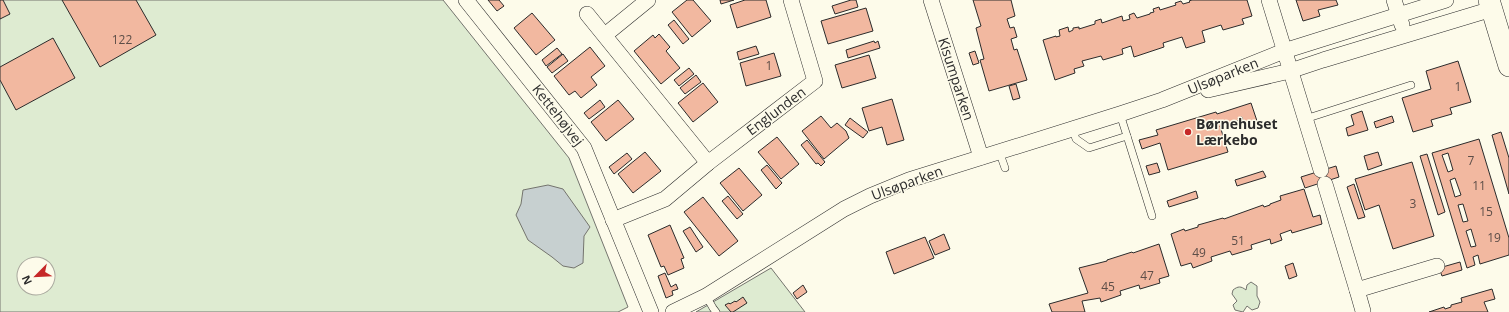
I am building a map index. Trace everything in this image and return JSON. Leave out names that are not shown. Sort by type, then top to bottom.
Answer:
[{"type":"street","name":"Kettehøjvej","points":[[466,0],[584,148],[651,312]]},
{"type":"street","points":[[605,35],[648,0]]},
{"type":"street","name":"Englunden","points":[[614,220],[665,199],[708,163],[815,82],[791,0]]},
{"type":"street","name":"Kisumparken","points":[[931,0],[981,157]]},
{"type":"street","points":[[1269,0],[1363,311]]},
{"type":"street","points":[[1394,0],[1405,36]]},
{"type":"street","name":"Ulsøparken","points":[[673,312],[706,296],[844,208],[909,180],[1162,100],[1284,52],[1446,0]]},
{"type":"street","points":[[1490,4],[1509,66]]},
{"type":"street","name":"Ulsøparken","points":[[1162,100],[1290,71],[1405,36],[1490,4]]},
{"type":"street","points":[[587,14],[708,163]]},
{"type":"street","points":[[1357,290],[1437,266]]},
{"type":"lane","points":[[1304,119],[1411,85]]},
{"type":"lane","points":[[1120,114],[1152,216]]},
{"type":"lane","points":[[1072,128],[1076,139],[1089,148],[1127,136]]},
{"type":"lane","points":[[999,151],[1005,168]]},
{"type":"lane","points":[[706,296],[716,312]]},
{"type":"green space","points":[[0,0],[443,0],[569,158],[628,307],[618,312],[0,312]]},
{"type":"green space","points":[[771,268],[805,312],[696,312]]},
{"type":"green space","points":[[1251,282],[1257,286],[1257,296],[1260,302],[1258,308],[1252,310],[1247,306],[1243,312],[1235,310],[1233,305],[1237,301],[1232,294],[1233,290],[1240,287],[1246,290],[1247,285]]},
{"type":"shaded area","points":[[548,185],[563,189],[590,227],[584,236],[583,263],[574,268],[563,266],[528,240],[516,215],[521,204],[523,190]]},
{"type":"building","points":[[0,0],[3,0],[10,14],[0,19]]},
{"type":"building","points":[[62,0],[136,0],[156,35],[100,67]]},
{"type":"building","points":[[488,0],[499,0],[504,6],[497,11]]},
{"type":"building","points":[[687,0],[693,0],[711,21],[692,37],[672,12]]},
{"type":"building","points":[[720,0],[734,0],[721,4]]},
{"type":"building","points":[[745,0],[766,0],[771,17],[737,28],[730,5]]},
{"type":"building","points":[[851,0],[856,0],[858,7],[835,14],[832,6]]},
{"type":"building","points":[[973,0],[1011,0],[1015,16],[1007,19],[1010,28],[1014,27],[1017,37],[1011,39],[1014,50],[1017,49],[1027,80],[989,91],[980,60],[984,59],[976,28],[981,26]]},
{"type":"building","points":[[1192,0],[1247,0],[1252,16],[1242,19],[1244,24],[1223,30],[1221,25],[1202,31],[1205,42],[1186,48],[1182,37],[1163,43],[1164,47],[1134,57],[1131,46],[1122,49],[1123,54],[1103,60],[1101,56],[1082,61],[1084,66],[1074,69],[1075,73],[1055,80],[1043,40],[1060,36],[1059,30],[1068,27],[1069,32],[1073,30],[1073,28],[1079,27],[1079,29],[1095,24],[1095,21],[1101,19],[1102,23],[1122,16],[1123,21],[1130,19],[1129,15],[1134,13],[1137,18],[1154,12],[1153,9],[1159,7],[1160,10],[1176,5],[1175,3],[1181,1],[1183,4]]},
{"type":"building","points":[[1296,0],[1336,0],[1338,5],[1318,10],[1320,16],[1303,21]]},
{"type":"building","points":[[866,8],[873,31],[828,44],[821,21]]},
{"type":"building","points":[[532,13],[555,40],[536,55],[514,28]]},
{"type":"building","points":[[674,20],[689,39],[683,44],[668,25]]},
{"type":"building","points":[[659,34],[670,47],[666,51],[680,68],[661,84],[634,51],[653,35],[655,38]]},
{"type":"building","points":[[53,38],[75,78],[16,110],[0,80],[0,67]]},
{"type":"building","points":[[874,41],[875,43],[878,41],[880,48],[848,58],[846,50]]},
{"type":"building","points":[[756,46],[759,54],[739,60],[737,52]]},
{"type":"building","points":[[590,47],[605,66],[591,77],[597,85],[581,98],[575,91],[569,95],[554,76]]},
{"type":"building","points":[[557,48],[562,54],[546,66],[542,60]]},
{"type":"building","points":[[975,51],[979,63],[973,65],[969,53]]},
{"type":"building","points":[[774,53],[781,76],[746,86],[740,63]]},
{"type":"building","points":[[563,54],[568,61],[552,73],[547,67]]},
{"type":"building","points":[[869,55],[876,78],[842,88],[835,65]]},
{"type":"building","points":[[1458,61],[1471,102],[1450,108],[1452,114],[1431,120],[1433,126],[1413,132],[1402,98],[1431,89],[1426,71]]},
{"type":"building","points":[[689,68],[694,74],[679,86],[674,80]]},
{"type":"building","points":[[696,75],[701,82],[685,94],[680,88]]},
{"type":"building","points":[[703,83],[718,102],[693,122],[678,103]]},
{"type":"building","points":[[1016,84],[1020,98],[1013,100],[1009,86]]},
{"type":"building","points":[[892,99],[904,140],[887,145],[882,127],[869,131],[862,108]]},
{"type":"building","points":[[600,100],[605,107],[589,119],[584,113]]},
{"type":"building","points":[[618,100],[634,119],[606,141],[591,122]]},
{"type":"building","points":[[1251,103],[1257,121],[1244,125],[1242,117],[1238,118],[1239,120],[1220,126],[1228,152],[1168,170],[1160,143],[1142,149],[1139,140],[1158,135],[1156,130],[1216,112],[1217,114]]},
{"type":"building","points":[[1362,111],[1368,130],[1348,136],[1346,128],[1354,125],[1351,115]]},
{"type":"building","points":[[821,116],[831,128],[837,123],[846,131],[849,138],[824,159],[802,131]]},
{"type":"building","points":[[1392,116],[1394,122],[1376,128],[1374,122]]},
{"type":"building","points":[[850,118],[868,132],[863,138],[845,125]]},
{"type":"building","points":[[1501,132],[1509,158],[1509,194],[1492,135]]},
{"type":"building","points":[[777,137],[799,164],[781,179],[758,152]]},
{"type":"building","points":[[1479,139],[1509,238],[1509,255],[1480,264],[1478,255],[1473,257],[1475,265],[1467,268],[1432,153]],"holes":[[[1448,153],[1453,170],[1448,172],[1442,155]],[[1455,178],[1461,195],[1455,197],[1450,180]],[[1463,204],[1468,221],[1463,222],[1458,205]],[[1471,229],[1476,246],[1471,247],[1466,231]]]},
{"type":"building","points":[[807,140],[825,162],[821,166],[818,163],[816,164],[801,145]]},
{"type":"building","points":[[645,152],[661,171],[633,193],[618,174]]},
{"type":"building","points":[[1378,152],[1382,165],[1368,170],[1364,156]]},
{"type":"building","points":[[627,153],[632,159],[614,174],[609,167]]},
{"type":"building","points":[[1427,154],[1445,212],[1438,215],[1420,156]]},
{"type":"building","points":[[1412,162],[1434,236],[1393,249],[1379,205],[1365,210],[1355,179]]},
{"type":"building","points":[[1157,163],[1160,172],[1149,175],[1146,166]]},
{"type":"building","points":[[767,165],[782,183],[776,189],[761,170]]},
{"type":"building","points":[[1336,166],[1339,177],[1305,188],[1301,177]]},
{"type":"building","points":[[739,168],[762,195],[743,211],[720,183]]},
{"type":"building","points":[[1263,171],[1266,177],[1237,186],[1235,180]]},
{"type":"building","points":[[1354,184],[1365,217],[1358,219],[1347,187]]},
{"type":"building","points":[[1304,189],[1313,217],[1320,215],[1322,224],[1292,233],[1291,230],[1280,234],[1282,240],[1271,244],[1270,239],[1251,245],[1252,249],[1232,255],[1230,251],[1211,257],[1212,261],[1193,268],[1191,263],[1181,266],[1171,234],[1184,229],[1185,231],[1198,227],[1198,225],[1224,219],[1263,205],[1264,207],[1270,205],[1281,200],[1280,196]]},
{"type":"building","points":[[1196,191],[1198,198],[1169,207],[1167,201]]},
{"type":"building","points":[[728,196],[743,214],[737,219],[722,201]]},
{"type":"building","points":[[703,197],[738,241],[719,256],[684,212]]},
{"type":"building","points":[[670,225],[684,258],[681,259],[684,268],[668,275],[664,266],[661,267],[648,235]]},
{"type":"building","points":[[690,227],[703,247],[696,252],[683,231]]},
{"type":"building","points":[[944,234],[950,249],[935,255],[929,241]]},
{"type":"building","points":[[925,237],[934,258],[894,274],[886,252]]},
{"type":"building","points":[[1159,244],[1169,276],[1159,279],[1160,283],[1140,289],[1139,285],[1120,291],[1121,295],[1101,302],[1100,298],[1082,301],[1085,312],[1052,312],[1049,304],[1088,293],[1079,268],[1107,261]]},
{"type":"building","points":[[1460,262],[1462,270],[1442,276],[1439,268]]},
{"type":"building","points":[[1293,263],[1297,276],[1289,279],[1285,266]]},
{"type":"building","points":[[665,273],[671,287],[676,284],[678,289],[672,291],[673,295],[666,298],[658,276]]},
{"type":"building","points":[[803,285],[807,292],[797,299],[793,293]]},
{"type":"building","points":[[1492,289],[1495,299],[1484,302],[1488,312],[1429,312],[1444,307],[1445,309],[1451,307],[1451,305],[1462,302],[1461,298]]},
{"type":"building","points":[[743,297],[747,303],[733,312],[731,312],[725,305],[735,301],[736,302]]},
{"type":"place","name":"Børnehuset Lærkebo","points":[[1188,132]]}]
